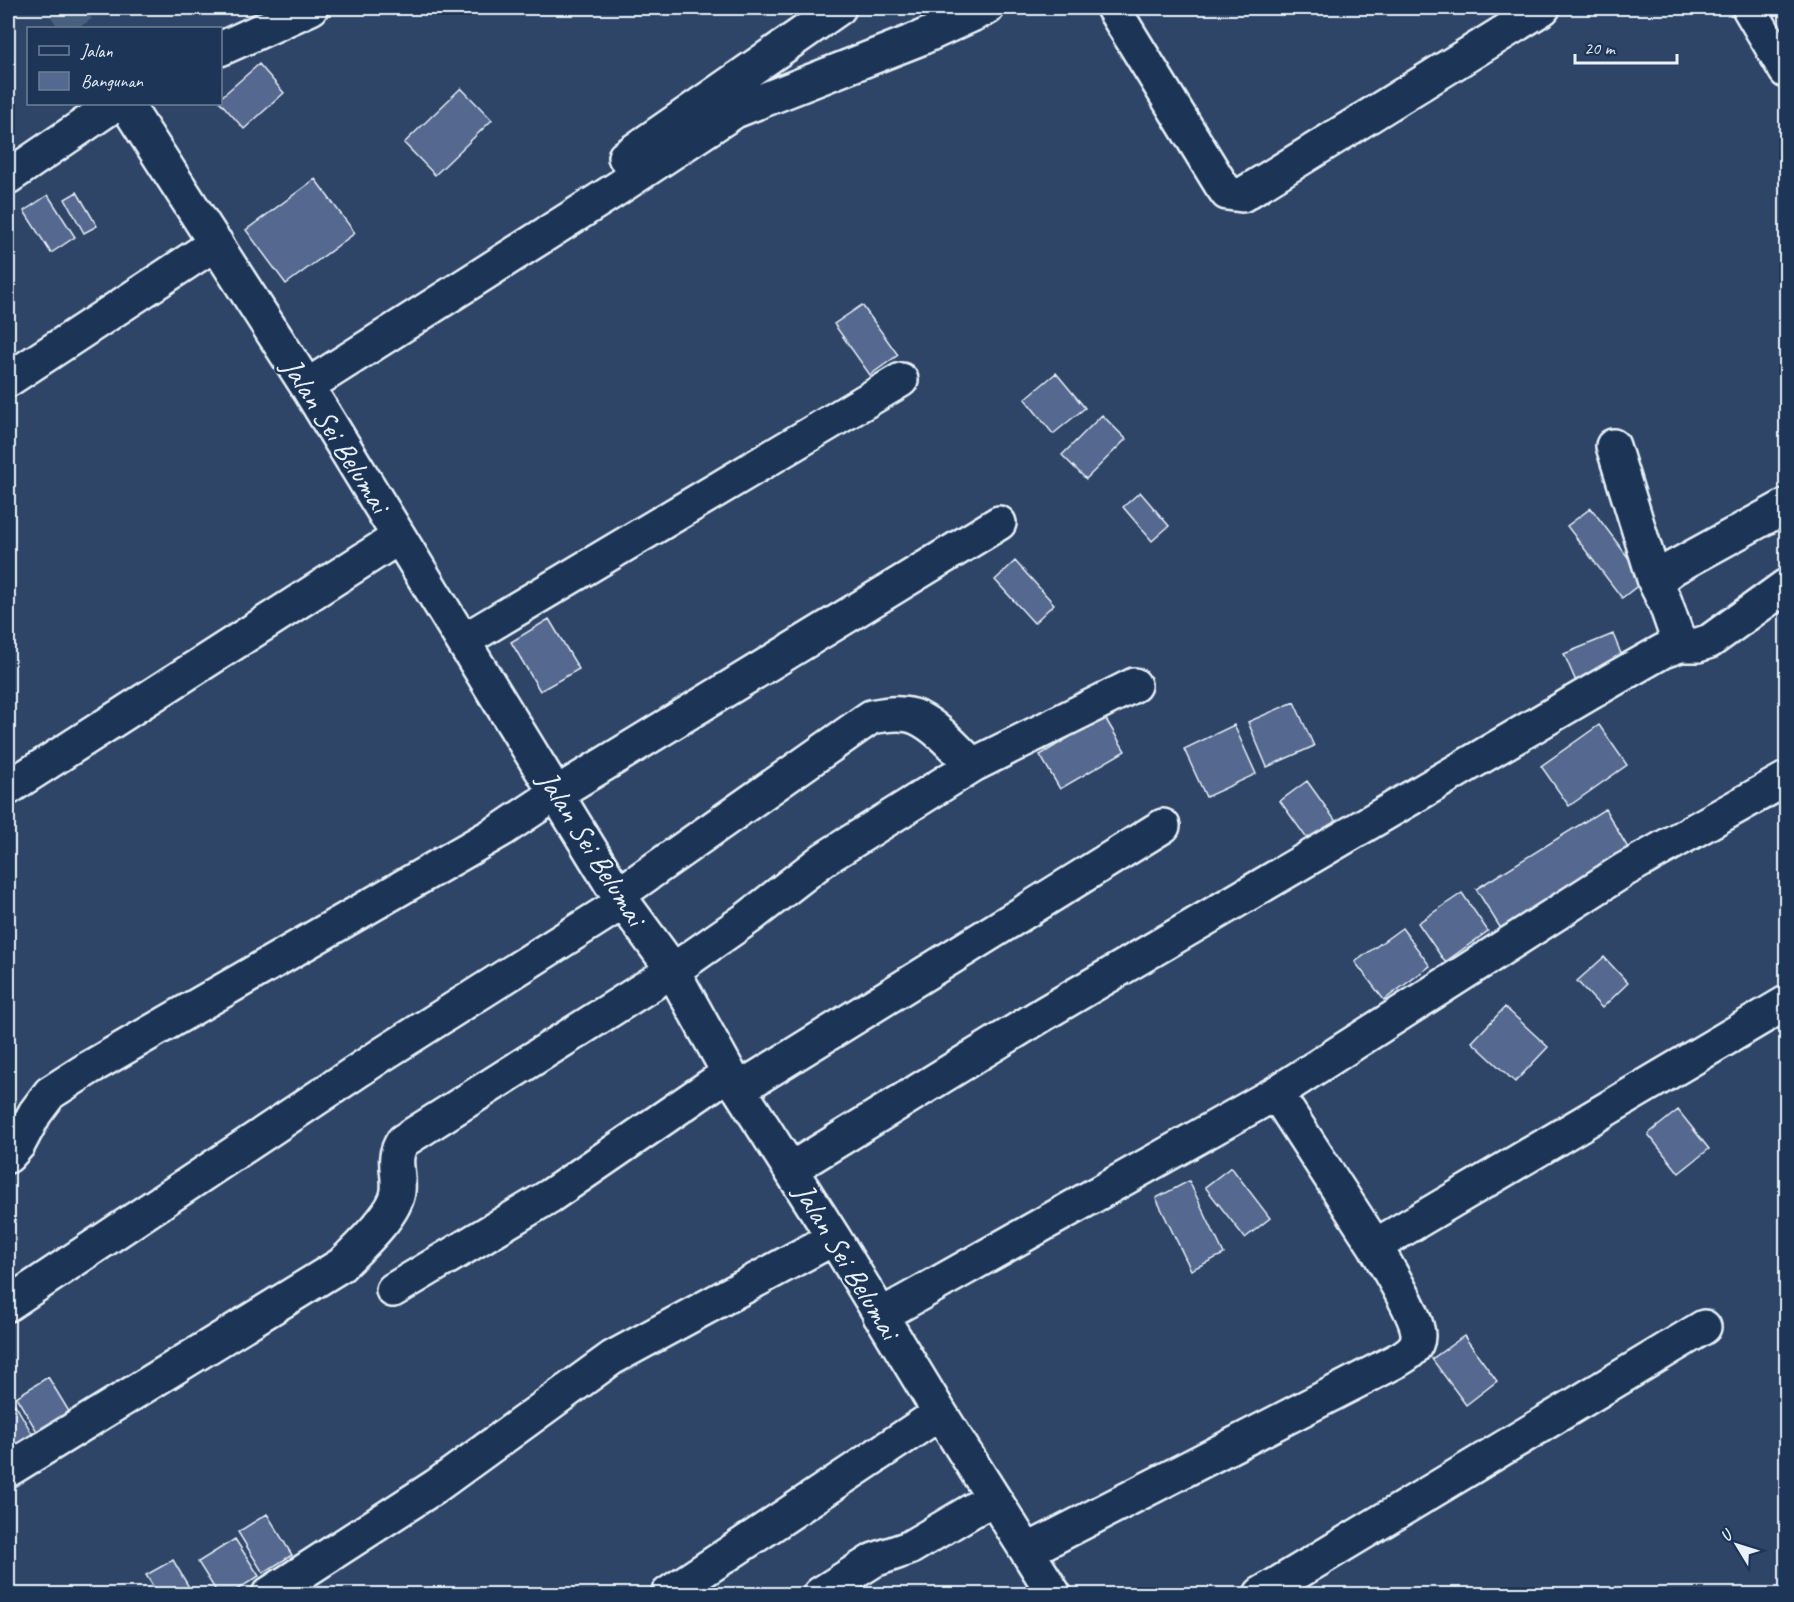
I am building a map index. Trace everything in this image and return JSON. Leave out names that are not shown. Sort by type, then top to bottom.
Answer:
[{"type":"street","points":[[222,48],[311,8]]},
{"type":"street","points":[[302,378],[839,8]]},
{"type":"street","points":[[302,378],[595,203],[735,111],[921,38],[987,8]]},
{"type":"street","points":[[1113,8],[1220,183],[1227,193],[1242,195],[1543,8]]},
{"type":"street","points":[[1749,8],[1786,71]]},
{"type":"street","points":[[8,177],[114,105]]},
{"type":"street","name":"Jalan Sei Belumai","points":[[127,105],[302,378],[621,898],[672,971],[734,1081],[1054,1594]]},
{"type":"street","points":[[8,380],[216,243]]},
{"type":"street","points":[[463,641],[901,380]]},
{"type":"street","points":[[1613,446],[1655,582],[1665,602],[1680,645]]},
{"type":"street","points":[[1655,582],[1673,568],[1786,506]]},
{"type":"street","points":[[8,1156],[18,1145],[35,1113],[50,1093],[89,1068],[503,829],[557,793],[999,523]]},
{"type":"street","points":[[8,788],[399,537]]},
{"type":"street","points":[[791,1170],[1065,1001],[1612,680],[1663,651],[1680,645],[1698,645],[1710,641],[1786,586]]},
{"type":"street","points":[[8,1470],[341,1265],[369,1238],[395,1202],[398,1192],[396,1151],[403,1141],[672,971],[748,918],[824,859],[972,765],[1134,685]]},
{"type":"street","points":[[8,1304],[621,898],[871,717],[887,714],[917,718],[934,729],[972,765]]},
{"type":"street","points":[[880,1316],[1276,1093],[1624,870],[1786,780]]},
{"type":"street","points":[[393,1290],[550,1196],[734,1081],[1164,826]]},
{"type":"street","points":[[1375,1246],[1786,1004]]},
{"type":"street","points":[[1027,1551],[1412,1352],[1418,1336],[1413,1317],[1375,1246],[1276,1093]]},
{"type":"street","points":[[269,1594],[436,1486],[612,1358],[834,1238]]},
{"type":"street","points":[[1261,1594],[1704,1327]]},
{"type":"street","points":[[668,1594],[940,1413]]},
{"type":"street","points":[[820,1594],[874,1560],[909,1548],[993,1498]]},
{"type":"building","points":[[259,64],[284,93],[244,129],[222,104],[222,96]]},
{"type":"building","points":[[461,88],[492,120],[435,175],[404,143]]},
{"type":"building","points":[[315,179],[355,233],[286,284],[246,230]]},
{"type":"building","points":[[77,192],[97,226],[84,233],[65,199]]},
{"type":"building","points":[[48,195],[75,237],[51,253],[24,211]]},
{"type":"building","points":[[862,305],[898,355],[870,375],[834,324]]},
{"type":"building","points":[[1056,373],[1085,408],[1053,434],[1025,399]]},
{"type":"building","points":[[1102,415],[1126,439],[1086,479],[1062,455]]},
{"type":"building","points":[[1140,492],[1169,526],[1152,541],[1123,507]]},
{"type":"building","points":[[1591,508],[1645,580],[1622,598],[1567,526]]},
{"type":"building","points":[[1015,561],[1054,604],[1034,623],[995,580]]},
{"type":"building","points":[[549,619],[579,669],[540,691],[511,642]]},
{"type":"building","points":[[1613,634],[1626,666],[1578,686],[1564,654]]},
{"type":"building","points":[[1294,702],[1314,746],[1267,767],[1248,722]]},
{"type":"building","points":[[1104,716],[1125,751],[1060,789],[1040,755]]},
{"type":"building","points":[[1234,725],[1256,774],[1206,797],[1184,749]]},
{"type":"building","points":[[1599,725],[1627,765],[1569,806],[1541,766]]},
{"type":"building","points":[[1307,781],[1340,827],[1313,847],[1280,801]]},
{"type":"building","points":[[1605,809],[1631,853],[1503,932],[1476,889]]},
{"type":"building","points":[[1462,893],[1488,931],[1445,962],[1418,923]]},
{"type":"building","points":[[1402,928],[1430,966],[1384,1000],[1355,962]]},
{"type":"building","points":[[1604,957],[1628,983],[1602,1008],[1577,981]]},
{"type":"building","points":[[1505,1007],[1548,1047],[1515,1082],[1472,1042]]},
{"type":"building","points":[[8,1100],[20,1116],[8,1126]]},
{"type":"building","points":[[1678,1110],[1709,1149],[1679,1173],[1648,1134]]},
{"type":"building","points":[[1231,1167],[1270,1218],[1245,1238],[1205,1187]]},
{"type":"building","points":[[1189,1181],[1224,1254],[1191,1270],[1156,1198]]},
{"type":"building","points":[[1464,1336],[1497,1381],[1466,1405],[1432,1359]]},
{"type":"building","points":[[48,1377],[73,1418],[41,1438],[16,1397]]},
{"type":"building","points":[[15,1404],[34,1437],[8,1452],[8,1408]]},
{"type":"building","points":[[267,1514],[292,1555],[263,1573],[238,1532]]},
{"type":"building","points":[[235,1539],[259,1576],[230,1594],[218,1594],[198,1562]]},
{"type":"building","points":[[173,1560],[193,1594],[158,1594],[146,1575]]},
{"type":"tunnel","points":[[65,8],[77,27]]}]
